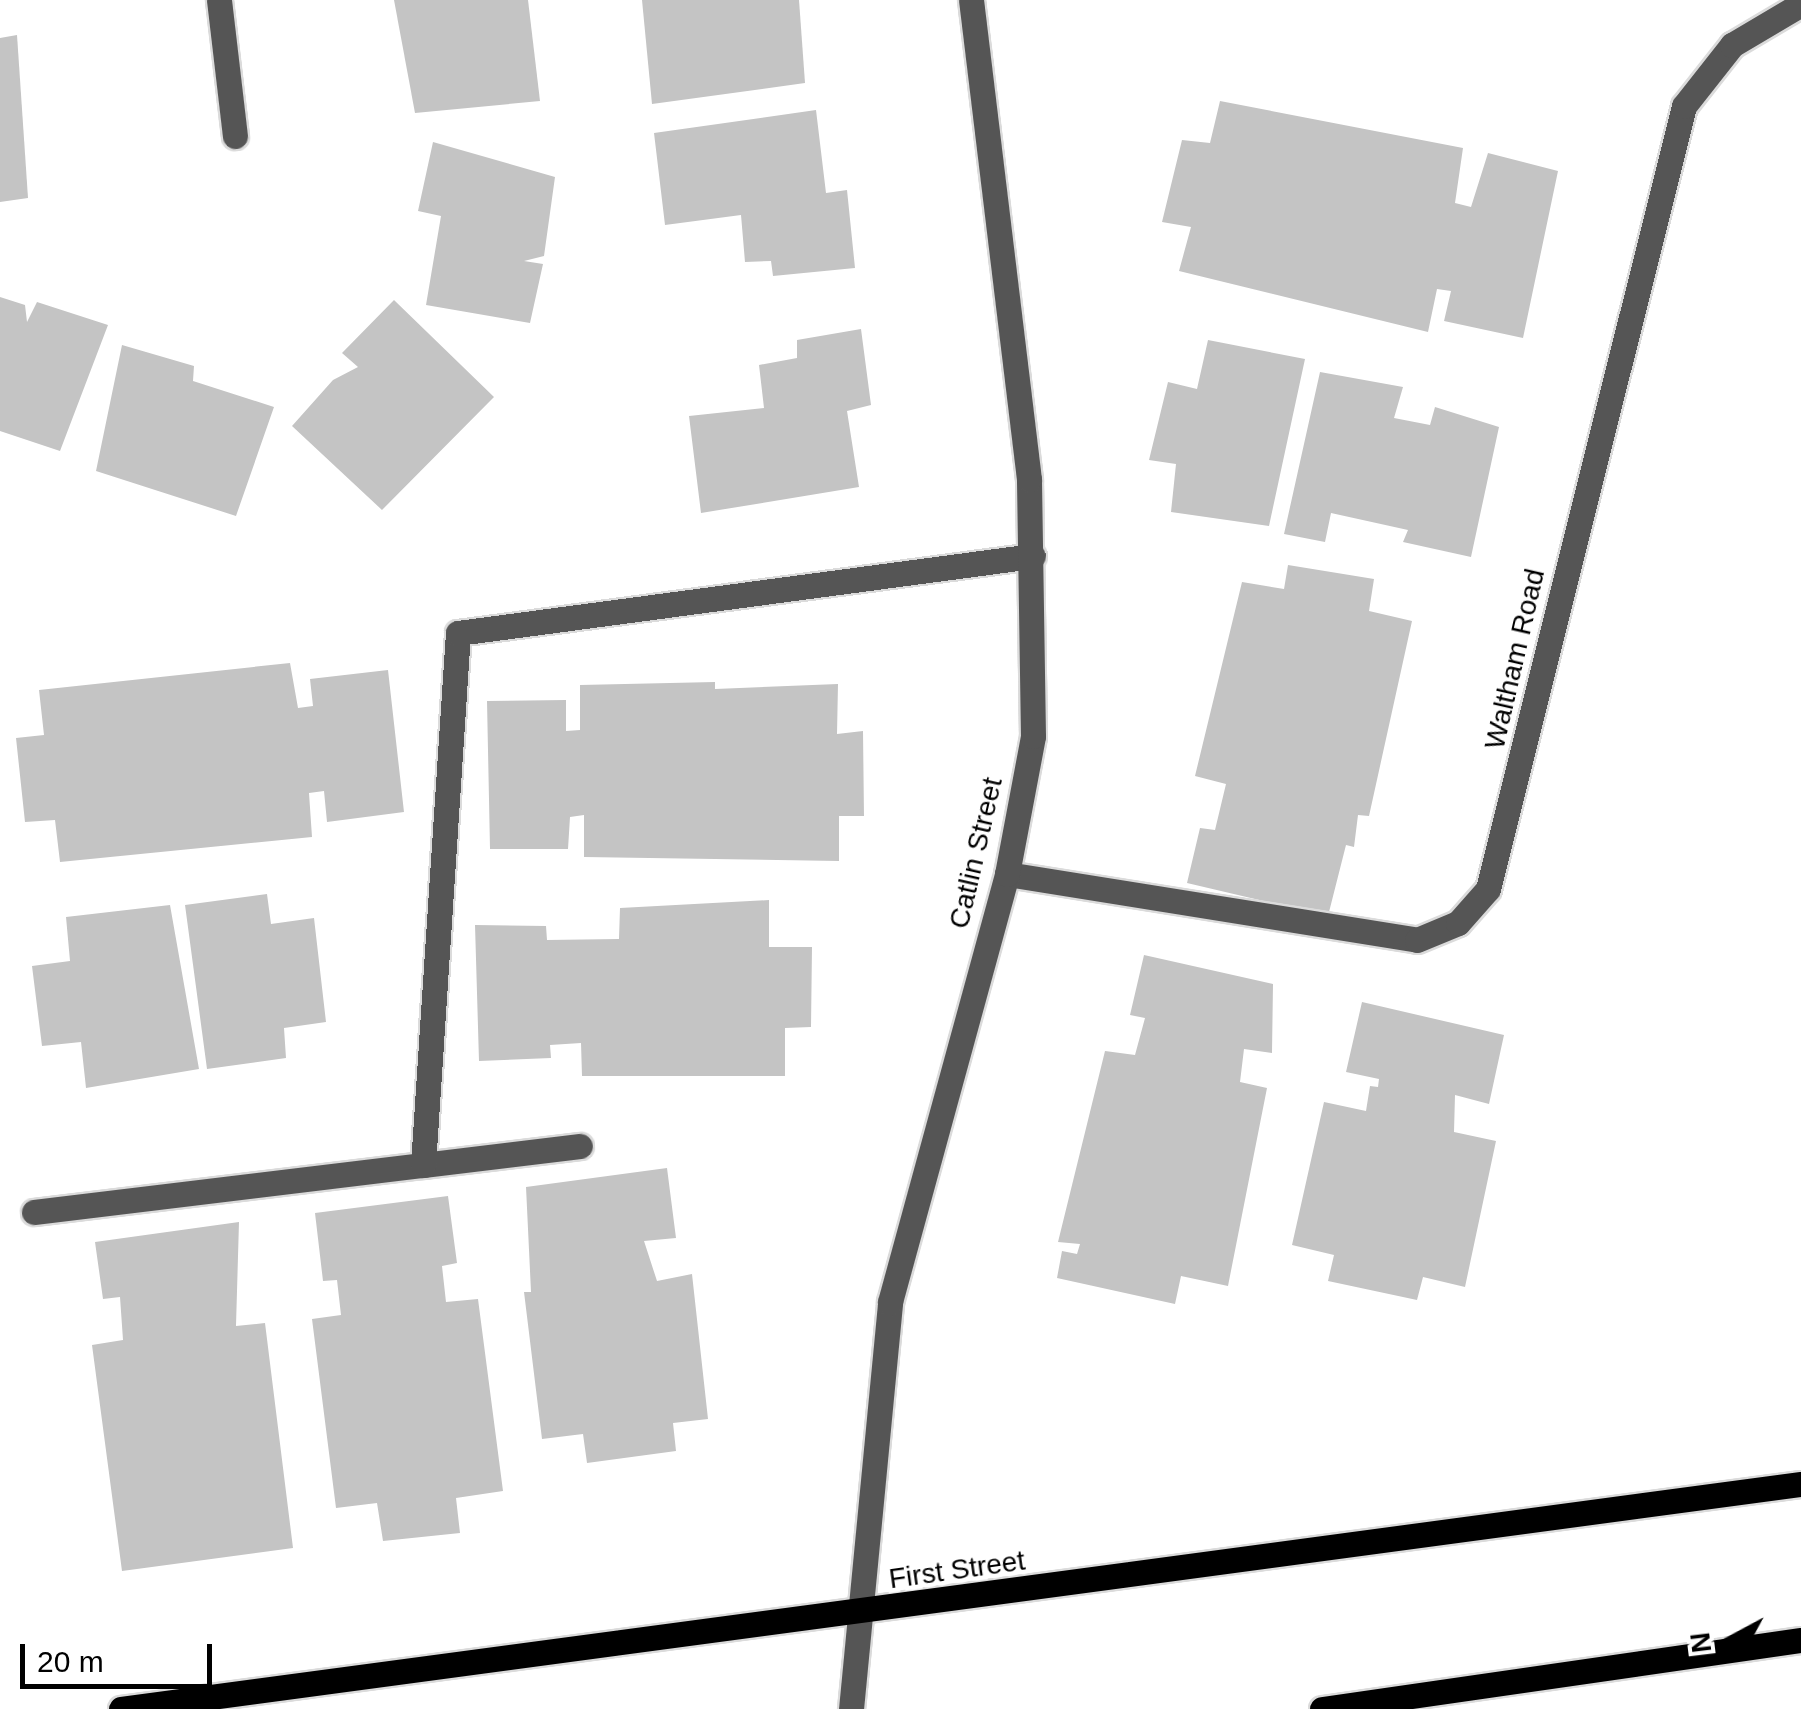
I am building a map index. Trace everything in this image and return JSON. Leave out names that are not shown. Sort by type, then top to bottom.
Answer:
[{"type":"main road","name":"First Street","points":[[121,1709],[858,1615],[1801,1484]]},
{"type":"main road","points":[[1322,1709],[1801,1640]]},
{"type":"street","points":[[218,0],[236,136]]},
{"type":"street","name":"Catlin Street","points":[[851,1709],[890,1302],[1006,874],[1033,736],[1033,556],[972,0]]},
{"type":"street","name":"Waltham Road","points":[[1006,874],[1417,940],[1458,922],[1488,889],[1501,847],[1684,106],[1732,45],[1801,4]]},
{"type":"street","points":[[423,1165],[458,633],[1033,556]]},
{"type":"street","points":[[34,1212],[580,1146]]},
{"type":"building","points":[[394,0],[528,0],[540,101],[415,113]]},
{"type":"building","points":[[642,0],[799,0],[805,83],[652,104]]},
{"type":"building","points":[[17,35],[28,198],[0,202],[0,38]]},
{"type":"building","points":[[1220,101],[1463,148],[1455,203],[1471,207],[1488,153],[1558,171],[1523,338],[1444,321],[1451,291],[1437,289],[1428,332],[1179,271],[1191,227],[1162,222],[1182,140],[1210,143]]},
{"type":"building","points":[[816,110],[826,193],[847,190],[855,268],[773,276],[771,261],[745,262],[741,215],[665,225],[654,133]]},
{"type":"building","points":[[433,142],[555,177],[544,256],[524,261],[543,264],[530,323],[426,305],[441,216],[418,211]]},
{"type":"building","points":[[0,297],[25,305],[27,322],[37,302],[108,325],[60,451],[0,431]]},
{"type":"building","points":[[394,300],[494,397],[382,510],[292,426],[333,380],[358,367],[342,353]]},
{"type":"building","points":[[861,329],[871,405],[847,411],[859,487],[701,513],[689,416],[764,408],[759,365],[797,358],[797,340]]},
{"type":"building","points":[[1208,340],[1305,359],[1269,526],[1171,512],[1176,464],[1149,460],[1168,382],[1197,389]]},
{"type":"building","points":[[122,345],[194,366],[193,381],[274,407],[236,516],[96,471]]},
{"type":"building","points":[[1320,372],[1403,387],[1394,418],[1430,425],[1435,407],[1499,427],[1471,557],[1403,542],[1408,530],[1331,513],[1325,542],[1284,534]]},
{"type":"building","points":[[1288,565],[1374,579],[1369,611],[1412,621],[1369,816],[1358,815],[1354,847],[1346,845],[1328,916],[1187,883],[1200,828],[1215,830],[1226,784],[1195,776],[1242,582],[1284,589]]},
{"type":"building","points":[[290,663],[298,708],[313,706],[310,679],[388,670],[404,812],[327,822],[324,791],[309,793],[312,837],[60,862],[55,820],[25,822],[16,738],[44,735],[39,690]]},
{"type":"building","points":[[715,682],[715,689],[838,684],[837,734],[863,731],[864,816],[839,816],[839,861],[584,857],[584,815],[570,817],[568,849],[490,849],[487,701],[566,700],[566,731],[580,730],[580,685]]},
{"type":"building","points":[[267,894],[271,924],[314,918],[326,1022],[284,1028],[286,1058],[207,1069],[185,905]]},
{"type":"building","points":[[769,900],[769,947],[812,947],[811,1027],[785,1028],[785,1076],[582,1076],[581,1043],[550,1045],[551,1058],[479,1061],[475,925],[546,926],[547,940],[619,939],[620,908]]},
{"type":"building","points":[[170,905],[199,1069],[86,1088],[81,1042],[42,1046],[32,966],[70,961],[66,917]]},
{"type":"building","points":[[1144,955],[1273,984],[1272,1053],[1244,1049],[1240,1082],[1267,1088],[1228,1286],[1181,1276],[1175,1304],[1057,1278],[1062,1251],[1077,1254],[1080,1244],[1058,1242],[1105,1051],[1135,1055],[1145,1018],[1130,1015]]},
{"type":"building","points":[[1362,1002],[1504,1035],[1489,1104],[1455,1095],[1454,1132],[1496,1141],[1465,1287],[1423,1277],[1417,1300],[1328,1281],[1334,1255],[1292,1245],[1324,1102],[1366,1111],[1370,1086],[1378,1087],[1379,1079],[1346,1072]]},
{"type":"building","points":[[667,1168],[676,1238],[644,1241],[657,1281],[692,1274],[708,1419],[673,1423],[676,1451],[587,1463],[583,1434],[542,1439],[524,1292],[531,1292],[526,1187]]},
{"type":"building","points":[[448,1196],[457,1263],[442,1266],[446,1302],[478,1299],[503,1491],[456,1498],[460,1533],[383,1541],[377,1503],[336,1508],[312,1319],[341,1315],[337,1280],[323,1281],[315,1213]]},
{"type":"building","points":[[239,1222],[236,1326],[265,1323],[293,1548],[122,1571],[92,1345],[123,1340],[120,1297],[103,1299],[95,1242]]}]
